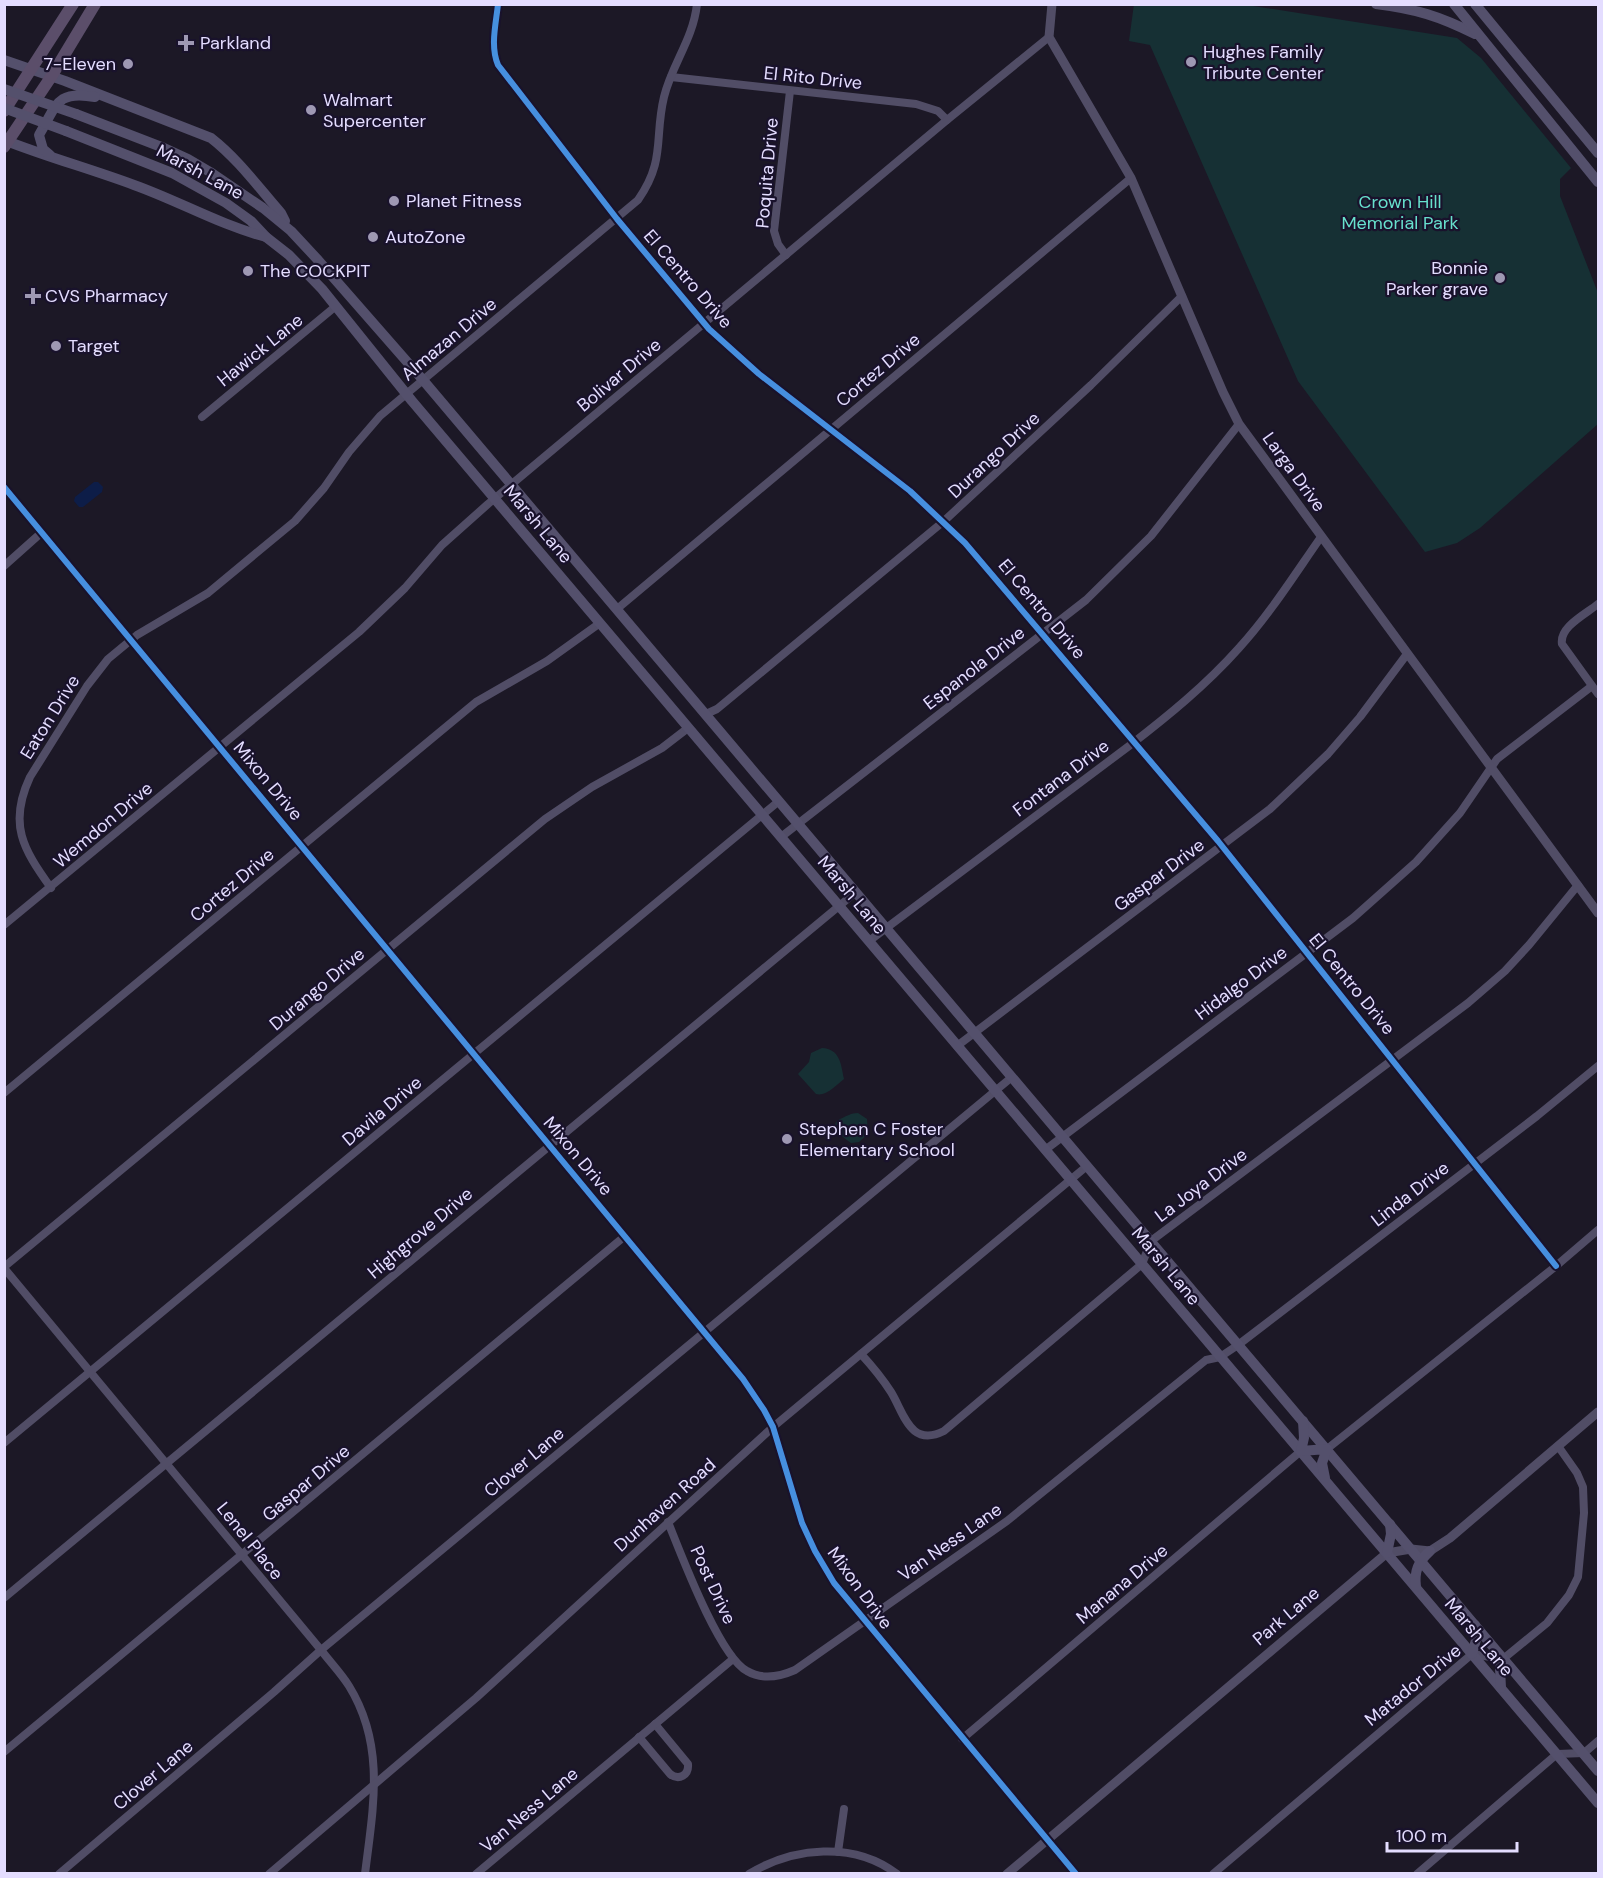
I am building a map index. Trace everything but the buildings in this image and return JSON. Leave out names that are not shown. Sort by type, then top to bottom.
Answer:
[{"type":"main road","points":[[4,110],[73,4]]},
{"type":"main road","points":[[95,4],[6,143],[136,185],[244,231],[266,237]]},
{"type":"main road","points":[[1376,4],[1430,14],[1479,36]]},
{"type":"main road","points":[[1454,4],[1599,182]]},
{"type":"main road","points":[[1475,4],[1599,153]]},
{"type":"main road","points":[[4,60],[116,100],[211,138],[222,147],[281,213],[291,231]]},
{"type":"main road","name":"Marsh Lane","points":[[4,89],[164,148],[210,171],[264,208],[291,231],[512,484],[1599,1771]]},
{"type":"main road","points":[[55,159],[43,149],[39,135],[58,102],[72,94],[116,100]]},
{"type":"main road","points":[[1546,117],[1560,106]]},
{"type":"main road","name":"Marsh Lane","points":[[4,110],[66,131],[172,173],[201,188],[251,221],[322,289],[406,394],[1599,1803]]},
{"type":"main road","points":[[1570,146],[1584,135]]},
{"type":"main road","points":[[336,306],[349,296]]},
{"type":"main road","points":[[600,623],[617,609]]},
{"type":"main road","points":[[688,728],[706,714]]},
{"type":"main road","points":[[1303,1421],[1304,1438],[1301,1451],[1327,1449],[1322,1463],[1325,1480]]},
{"type":"main road","points":[[1387,1553],[1391,1534],[1390,1524]]},
{"type":"main road","points":[[1416,1587],[1414,1575],[1420,1560],[1430,1551]]},
{"type":"main road","points":[[1472,1654],[1476,1640],[1475,1625]]},
{"type":"main road","points":[[1502,1689],[1500,1679],[1503,1659]]},
{"type":"street","name":"El Centro Drive","points":[[498,4],[494,46],[494,56],[498,65],[616,219],[703,324],[745,363],[910,491],[965,543],[1223,846],[1556,1266]]},
{"type":"street","name":"Almazan Drive","points":[[130,639],[208,593],[295,520],[324,488],[365,432],[406,394],[638,200],[655,167],[664,98],[690,37],[697,4]]},
{"type":"street","points":[[1049,38],[1052,4]]},
{"type":"street","name":"Bolivar Drive","points":[[220,747],[359,632],[405,588],[442,545],[512,484],[947,120],[1049,38]]},
{"type":"street","name":"Larga Drive","points":[[1049,38],[1131,178],[1222,392],[1239,424],[1599,912]]},
{"type":"street","name":"El Rito Drive","points":[[671,77],[916,104],[938,111],[947,120]]},
{"type":"street","name":"Poquita Drive","points":[[786,255],[778,244],[774,231],[790,91]]},
{"type":"street","name":"Cortez Drive","points":[[617,609],[1131,178]]},
{"type":"street","name":"Durango Drive","points":[[706,714],[717,709],[944,522],[1182,296]]},
{"type":"street","name":"Hawick Lane","points":[[202,417],[336,306]]},
{"type":"street","name":"Espanola Drive","points":[[781,837],[1086,600],[1151,536],[1239,424]]},
{"type":"street","name":"Mixon Drive","points":[[4,487],[743,1379],[773,1427],[801,1523],[834,1583],[1076,1874]]},
{"type":"street","points":[[4,566],[41,533]]},
{"type":"street","name":"Fontana Drive","points":[[869,941],[1135,742],[1211,678],[1270,611],[1321,537]]},
{"type":"street","points":[[1599,604],[1564,631],[1561,639],[1562,644],[1599,694]]},
{"type":"street","name":"Cortez Drive","points":[[4,1093],[476,702],[547,661],[600,623]]},
{"type":"street","name":"Eaton Drive","points":[[51,888],[33,864],[24,843],[19,823],[21,795],[95,674],[130,639]]},
{"type":"street","name":"Gaspar Drive","points":[[957,1046],[1270,809],[1328,754],[1360,717],[1407,654]]},
{"type":"street","name":"Hidalgo Drive","points":[[1045,1150],[1353,918],[1416,862],[1460,813],[1497,759],[1592,686]]},
{"type":"street","name":"Durango Drive","points":[[4,1268],[564,804],[635,765],[688,728]]},
{"type":"street","name":"Wemdon Drive","points":[[4,926],[220,747]]},
{"type":"street","name":"Davila Drive","points":[[4,1443],[778,801]]},
{"type":"street","name":"La Joya Drive","points":[[861,1354],[880,1375],[908,1424],[918,1434],[936,1435],[944,1431],[1142,1264],[1151,1241],[1468,1003],[1505,971],[1578,885]]},
{"type":"street","name":"Highgrove Drive","points":[[4,1598],[856,892]]},
{"type":"street","name":"Linda Drive","points":[[1238,1345],[1599,1066]]},
{"type":"street","name":"Clover Lane","points":[[59,1874],[321,1650],[1012,1077]]},
{"type":"street","name":"Dunhaven Road","points":[[269,1874],[476,1698],[773,1427],[1087,1166]]},
{"type":"street","points":[[1327,1449],[1599,1230]]},
{"type":"street","name":"Gaspar Drive","points":[[4,1752],[625,1236]]},
{"type":"street","name":"Lenel Place","points":[[4,1268],[243,1555],[349,1687],[360,1710],[370,1741],[375,1785],[365,1874]]},
{"type":"street","name":"Van Ness Lane","points":[[476,1874],[733,1659],[744,1670],[757,1676],[784,1675],[795,1670],[1024,1507],[1206,1360],[1221,1357],[1238,1345]]},
{"type":"street","points":[[1387,1553],[1411,1549],[1430,1551],[1450,1538],[1599,1412]]},
{"type":"street","points":[[1503,1659],[1547,1623],[1569,1595],[1578,1577],[1584,1513],[1583,1487],[1577,1473],[1558,1446]]},
{"type":"street","name":"Manana Drive","points":[[962,1738],[1301,1451]]},
{"type":"street","name":"Post Drive","points":[[668,1522],[702,1604],[733,1659]]},
{"type":"street","name":"Park Lane","points":[[1007,1874],[1387,1553]]},
{"type":"street","name":"Matador Drive","points":[[1213,1874],[1472,1654],[1503,1659]]},
{"type":"street","points":[[639,1737],[670,1774],[676,1777],[683,1776],[688,1771],[686,1760],[655,1724]]},
{"type":"street","points":[[1417,1874],[1557,1754],[1584,1754],[1599,1741]]},
{"type":"street","points":[[838,1852],[844,1809]]},
{"type":"street","points":[[749,1874],[768,1862],[812,1852],[838,1852],[884,1864],[897,1874]]},
{"type":"green space","name":"Crown Hill Memorial Park","points":[[1134,4],[1247,5],[1457,38],[1481,58],[1571,168],[1560,179],[1560,196],[1598,293],[1598,424],[1480,528],[1457,543],[1425,552],[1298,381],[1150,45],[1129,41]]},
{"type":"green space","points":[[822,1048],[833,1051],[839,1058],[844,1079],[831,1090],[823,1094],[816,1094],[798,1074],[809,1062],[811,1053]]},
{"type":"green space","points":[[858,1113],[867,1119],[868,1134],[859,1142],[851,1143],[844,1138],[835,1125],[840,1119]]},
{"type":"water","points":[[94,482],[98,482],[103,487],[102,492],[83,507],[79,507],[74,501],[75,497]]},
{"type":"cycle path","points":[[498,4],[494,43],[498,65],[617,219],[709,329],[759,374],[910,491],[965,543],[1218,841],[1556,1266]]},
{"type":"cycle path","points":[[4,487],[743,1379],[773,1427],[802,1523],[834,1583],[1076,1874]]},
{"type":"place","name":"Parkland","points":[[186,43]]},
{"type":"place","name":"Hughes Family Tribute Center","points":[[1191,62]]},
{"type":"place","name":"7-Eleven","points":[[128,64]]},
{"type":"place","name":"Walmart Supercenter","points":[[311,110]]},
{"type":"place","name":"Planet Fitness","points":[[394,201]]},
{"type":"place","name":"AutoZone","points":[[373,237]]},
{"type":"place","name":"The COCKPIT","points":[[248,271]]},
{"type":"place","name":"Bonnie Parker grave","points":[[1500,278]]},
{"type":"place","name":"CVS Pharmacy","points":[[33,296]]},
{"type":"place","name":"Target","points":[[56,346]]},
{"type":"place","name":"Stephen C Foster Elementary School","points":[[787,1139]]}]
